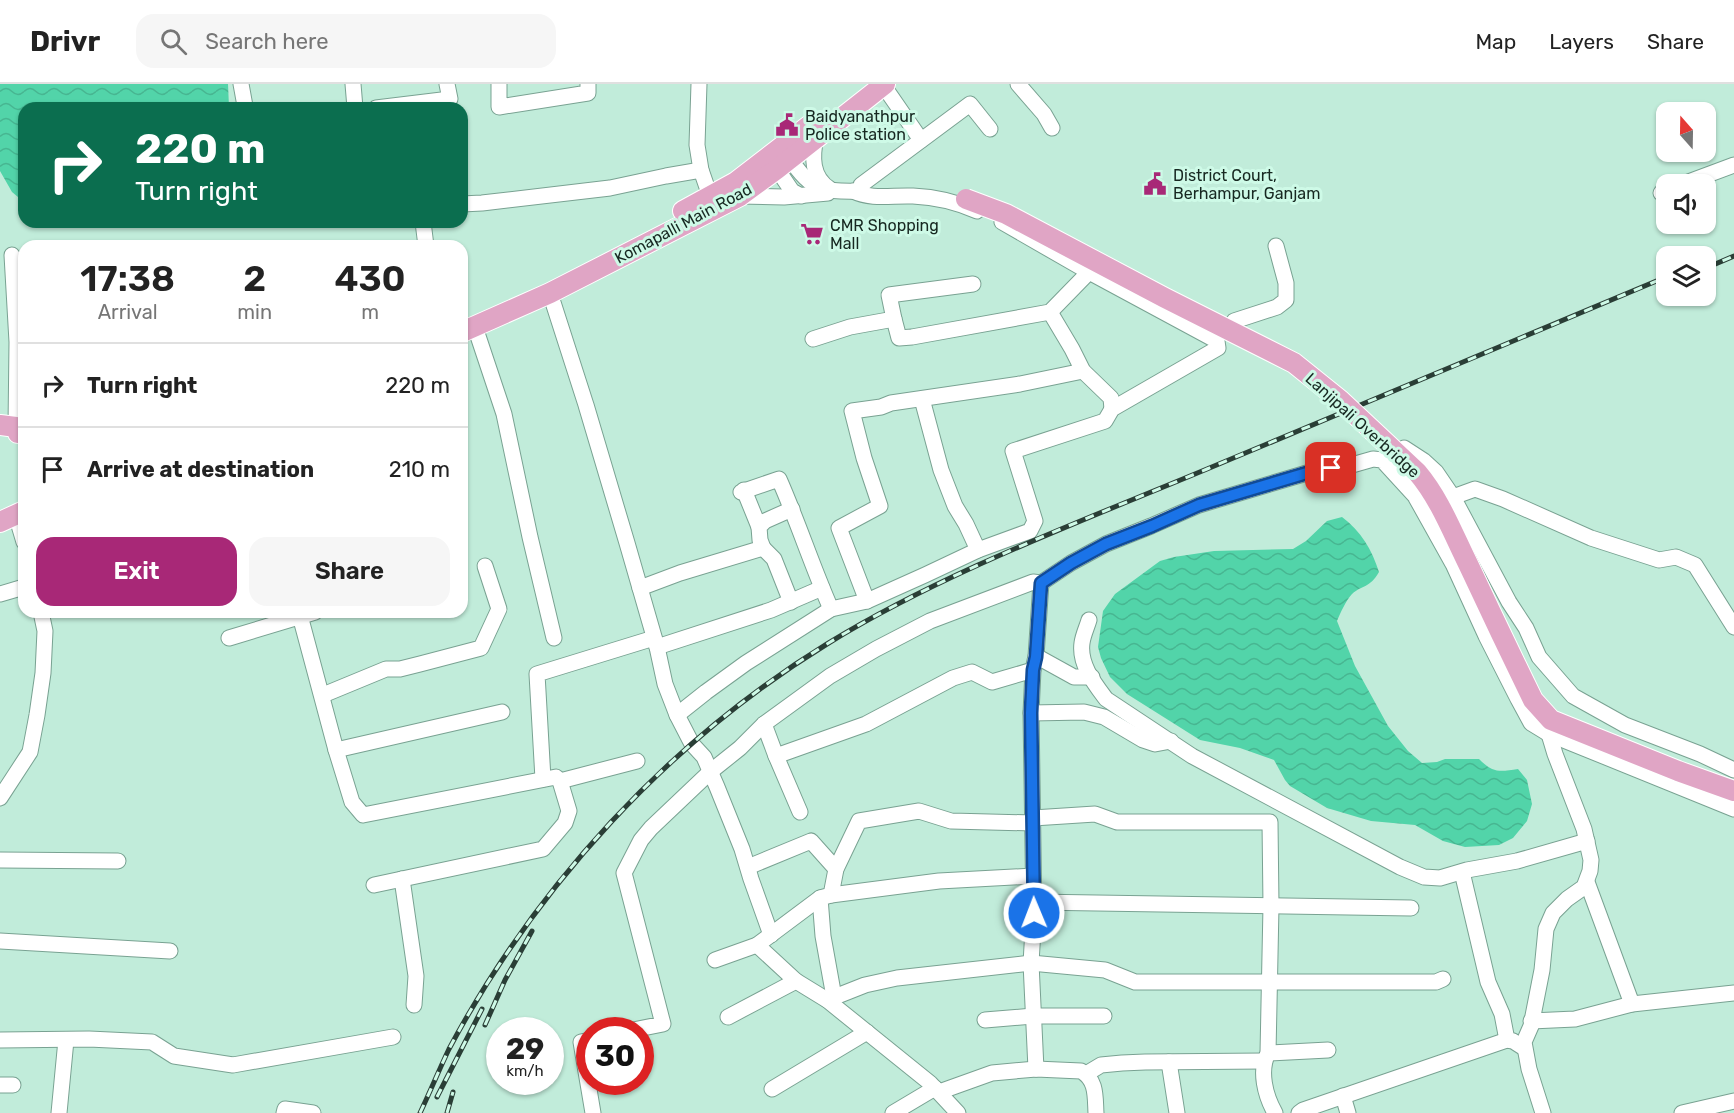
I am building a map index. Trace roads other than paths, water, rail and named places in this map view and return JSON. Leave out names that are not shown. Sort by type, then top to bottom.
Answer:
[{"type":"main road","name":"Komapalli Main Road","points":[[468,324],[550,293],[740,196],[783,158],[816,137],[878,84]]},
{"type":"main road","points":[[468,324],[602,256],[783,158],[878,84]]},
{"type":"main road","name":"Lanjipali Overbridge","points":[[966,199],[1006,214],[1285,358],[1307,373],[1340,400],[1426,482],[1436,498],[1533,700],[1551,720],[1734,791]]},
{"type":"street","points":[[241,84],[244,102]]},
{"type":"street","points":[[353,84],[354,102]]},
{"type":"street","points":[[425,102],[450,99],[447,84]]},
{"type":"street","points":[[499,84],[499,107],[588,93],[588,84]]},
{"type":"street","points":[[699,84],[697,145],[701,170],[710,196]]},
{"type":"street","points":[[878,84],[921,140]]},
{"type":"street","points":[[1018,84],[1044,114],[1052,128]]},
{"type":"street","points":[[740,196],[801,196],[846,189],[921,140],[970,104],[990,129]]},
{"type":"street","points":[[677,715],[746,663],[831,609],[867,601],[978,550],[1030,531],[1035,521],[1013,451],[1105,421],[1112,409],[1218,348],[1217,342],[1006,225],[967,206],[928,197],[871,197],[819,180],[814,167],[813,151],[816,137]]},
{"type":"street","points":[[783,158],[809,183],[819,188],[846,189]]},
{"type":"street","points":[[783,158],[792,191],[801,196]]},
{"type":"street","points":[[1710,174],[1734,165]]},
{"type":"street","points":[[468,204],[610,188],[701,170]]},
{"type":"street","name":"Lanjipali Overbridge","points":[[846,189],[912,189],[966,199]]},
{"type":"street","points":[[1234,321],[1277,307],[1286,300],[1286,283],[1276,246]]},
{"type":"street","points":[[12,255],[18,311]]},
{"type":"street","points":[[972,284],[889,295],[899,338],[1050,312],[1089,272]]},
{"type":"street","points":[[550,293],[640,588],[665,684],[677,715],[692,744],[704,757],[717,787],[771,935]]},
{"type":"street","points":[[1050,312],[1083,371],[1111,398],[1112,409]]},
{"type":"street","points":[[813,339],[850,327],[894,319]]},
{"type":"street","points":[[468,330],[504,414],[554,638]]},
{"type":"street","points":[[867,601],[839,528],[880,507],[852,411],[1020,384],[1083,371]]},
{"type":"street","points":[[13,433],[18,374]]},
{"type":"street","points":[[922,399],[941,470],[955,506],[978,550]]},
{"type":"street","points":[[654,1026],[663,1024],[624,873],[646,834],[764,724],[830,676],[885,644],[930,621],[990,597],[1033,582],[1041,583],[1106,544],[1199,505],[1317,470],[1345,467],[1373,459],[1382,460],[1404,448],[1436,472],[1453,497],[1509,602],[1526,628],[1539,657],[1573,696],[1625,725],[1700,754],[1734,770]]},
{"type":"street","points":[[1382,460],[1415,496],[1453,564],[1486,636],[1531,723],[1549,734],[1734,809]]},
{"type":"street","points":[[791,602],[774,560],[763,548],[759,527],[742,491],[779,479],[831,609]]},
{"type":"street","points":[[1424,514],[1453,497],[1475,489],[1591,538],[1659,560],[1676,556],[1695,565],[1734,627]]},
{"type":"street","points":[[759,527],[765,521],[792,509]]},
{"type":"street","points":[[640,588],[680,573],[763,548]]},
{"type":"street","points":[[322,695],[386,669],[400,669],[481,648],[499,609],[485,566]]},
{"type":"street","points":[[1036,1069],[1031,963],[1033,820],[1031,713],[1041,583]]},
{"type":"street","points":[[543,779],[537,674],[791,602],[822,588]]},
{"type":"street","points":[[0,594],[18,589]]},
{"type":"street","points":[[0,798],[30,752],[43,673],[45,631],[42,618]]},
{"type":"street","points":[[229,638],[292,618]]},
{"type":"street","points":[[306,618],[336,750],[352,802],[363,815],[556,777],[560,781],[569,811],[565,823],[543,849],[374,885]]},
{"type":"street","points":[[1089,620],[1082,644],[1083,662],[1106,699],[1192,756],[1400,867],[1424,877],[1440,878],[1518,861],[1587,842]]},
{"type":"street","points":[[776,756],[866,724],[953,678],[972,672],[992,682],[1034,664],[1074,677],[1092,677]]},
{"type":"street","points":[[336,750],[502,712]]},
{"type":"street","points":[[1031,713],[1084,712],[1104,717],[1136,737],[1149,742],[1155,744],[1171,741]]},
{"type":"street","points":[[764,724],[800,812]]},
{"type":"street","points":[[1544,1113],[1529,1068],[1524,1042],[1531,1022],[1542,970],[1546,929],[1553,913],[1584,887],[1591,860],[1584,829],[1549,734]]},
{"type":"street","points":[[560,781],[637,761]]},
{"type":"street","points":[[830,998],[823,936],[826,896],[836,869],[860,821],[919,811],[951,821],[1033,820],[1095,814],[1117,822],[1270,822],[1270,982],[1264,1080],[1267,1096],[1275,1113]]},
{"type":"street","points":[[748,867],[812,841],[836,869]]},
{"type":"street","points":[[0,860],[118,861]]},
{"type":"street","points":[[1462,872],[1488,982],[1502,1014],[1507,1040]]},
{"type":"street","points":[[715,960],[757,945],[804,908],[826,896],[939,881],[1033,876]]},
{"type":"street","points":[[402,879],[416,976],[414,1005]]},
{"type":"street","points":[[1587,882],[1632,1004]]},
{"type":"street","points":[[1033,902],[1411,908]]},
{"type":"street","points":[[0,941],[170,951]]},
{"type":"street","points":[[757,945],[796,981],[830,998],[937,1090],[953,1111]]},
{"type":"street","points":[[830,998],[865,985],[897,978],[1031,963],[1105,970],[1135,982],[1436,982],[1443,979]]},
{"type":"street","points":[[728,1017],[796,981]]},
{"type":"street","points":[[1531,1022],[1575,1019],[1632,1004],[1734,993]]},
{"type":"street","points":[[986,1020],[1033,1016],[1104,1016]]},
{"type":"street","points":[[772,1089],[867,1032]]},
{"type":"street","points":[[0,1040],[152,1042],[174,1056],[233,1065],[393,1037]]},
{"type":"street","points":[[59,1113],[66,1040]]},
{"type":"street","points":[[1299,1113],[1507,1040],[1524,1048]]},
{"type":"street","points":[[1086,1074],[1101,1065],[1266,1057],[1328,1050]]},
{"type":"street","points":[[1169,1062],[1177,1113]]},
{"type":"street","points":[[893,1113],[937,1090],[992,1072],[1036,1069],[1062,1069],[1081,1071],[1086,1074],[1094,1084],[1096,1113]]},
{"type":"street","points":[[590,1095],[593,1113]]},
{"type":"street","points":[[1343,1096],[1348,1113]]},
{"type":"street","points":[[1682,1113],[1734,1101]]},
{"type":"street","points":[[285,1113],[285,1109],[313,1113]]},
{"type":"water","points":[[0,84],[228,84],[229,102],[18,102],[18,197],[12,192],[0,171]]},
{"type":"water","points":[[1342,517],[1355,528],[1365,542],[1379,572],[1369,584],[1352,594],[1337,621],[1355,666],[1388,726],[1408,751],[1422,763],[1445,759],[1479,759],[1488,767],[1497,770],[1518,769],[1527,780],[1532,804],[1527,821],[1513,838],[1499,845],[1465,847],[1443,841],[1415,825],[1371,821],[1327,808],[1290,786],[1274,760],[1240,748],[1200,740],[1127,694],[1110,677],[1098,647],[1103,611],[1115,594],[1160,561],[1214,551],[1293,549],[1306,541],[1327,521]]},
{"type":"railway","points":[[1716,264],[1734,256]]},
{"type":"railway","points":[[420,1113],[449,1049],[484,989],[523,931],[565,875],[611,822],[661,772],[714,725],[769,683],[827,644],[872,618],[1013,549],[1656,281]]},
{"type":"railway","points":[[485,1025],[505,980],[532,931]]},
{"type":"railway","points":[[437,1097],[482,1009]]},
{"type":"railway","points":[[447,1113],[453,1092]]},
{"type":"place","name":"Baidyanathpur Police station","points":[[787,125]]},
{"type":"place","name":"District Court, Berhampur, Ganjam","points":[[1155,184]]},
{"type":"place","name":"CMR Shopping Mall","points":[[812,234]]}]
